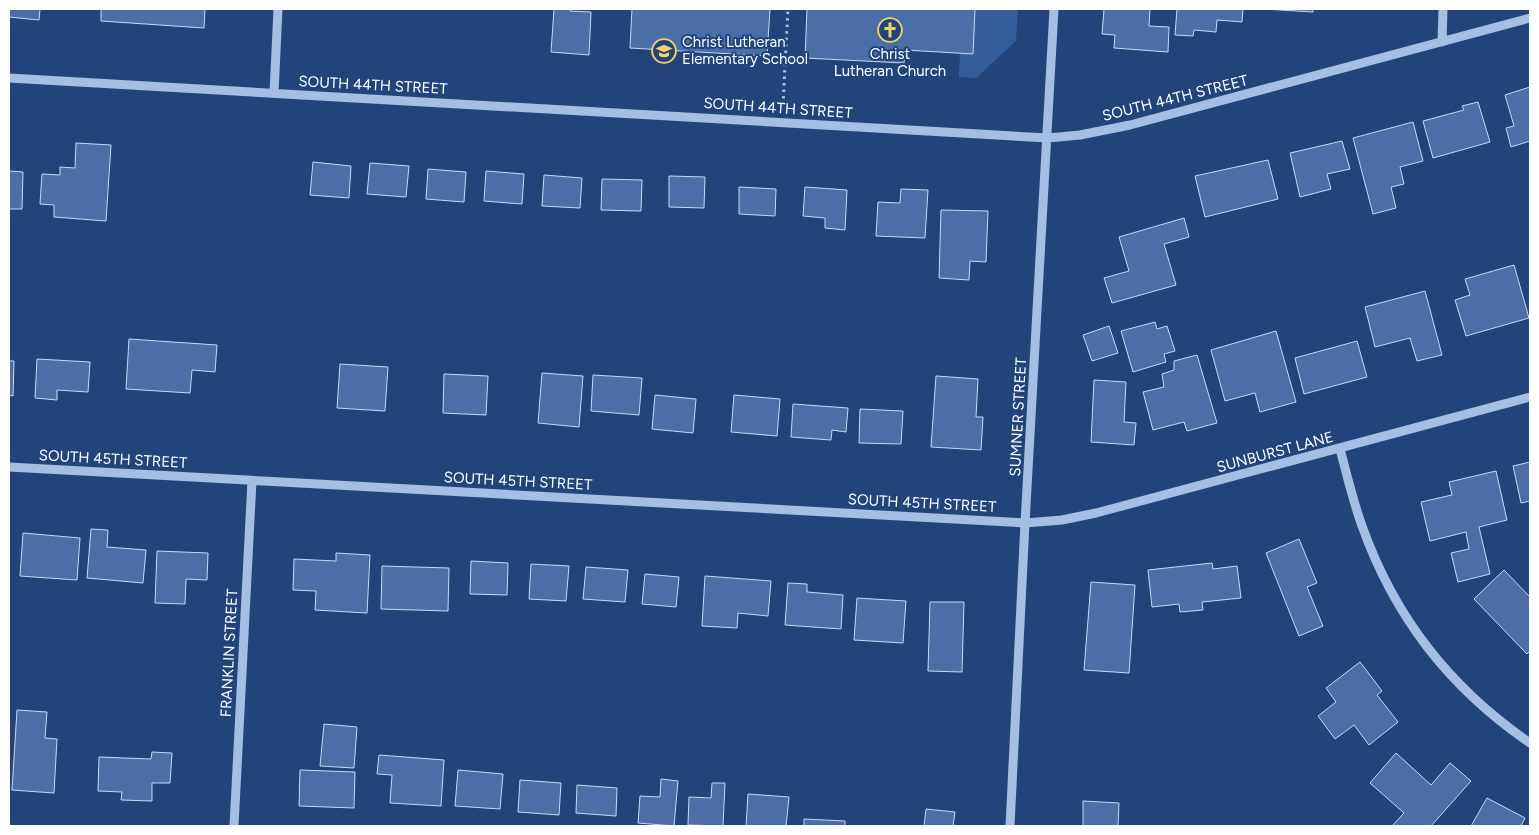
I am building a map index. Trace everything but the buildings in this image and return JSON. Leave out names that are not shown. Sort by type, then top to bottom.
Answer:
[{"type":"street","points":[[274,93],[278,9]]},
{"type":"street","name":"SUMNER STREET","points":[[1010,826],[1054,9]]},
{"type":"street","points":[[1442,42],[1443,9]]},
{"type":"street","name":"SOUTH 44TH STREET","points":[[9,78],[1048,138],[1080,135],[1130,125],[1530,18]]},
{"type":"street","name":"SUNBURST LANE","points":[[1025,523],[1062,520],[1096,514],[1530,397]]},
{"type":"street","points":[[1340,449],[1361,526],[1383,577],[1407,619],[1435,658],[1467,693],[1503,724],[1530,743]]},
{"type":"street","name":"SOUTH 45TH STREET","points":[[9,467],[1025,523]]},
{"type":"street","name":"FRANKLIN STREET","points":[[234,826],[252,481]]},
{"type":"path","points":[[783,94],[788,9]]},
{"type":"shaded area","points":[[975,9],[1018,9],[1016,41],[976,78],[959,77],[960,53],[973,54]]},
{"type":"place","name":"Christ Lutheran Church","points":[[890,30]]},
{"type":"place","name":"Christ Lutheran Elementary School","points":[[664,51]]}]
